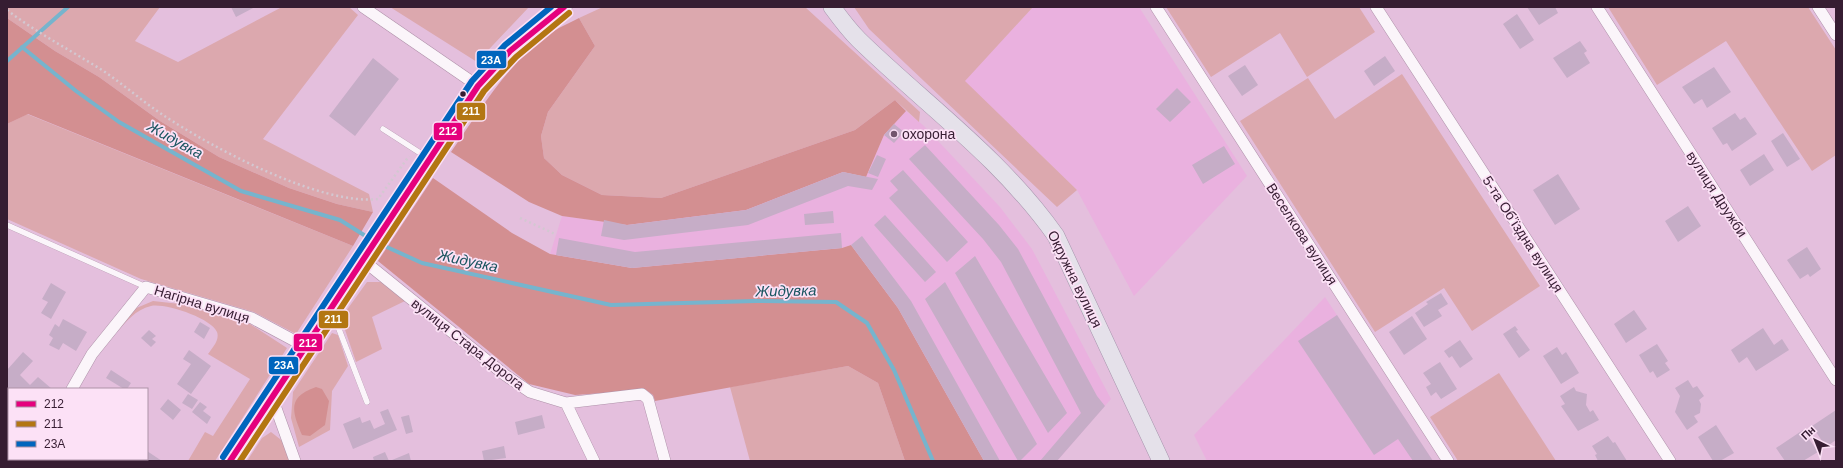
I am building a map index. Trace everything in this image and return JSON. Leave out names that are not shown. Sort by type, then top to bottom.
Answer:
[{"type":"main road","name":"Окружна вулиця","points":[[832,7],[858,39],[980,148],[1039,211],[1056,236],[1161,461]]},
{"type":"street","points":[[364,7],[478,86]]},
{"type":"street","points":[[230,461],[332,309],[478,86],[510,51],[564,7]]},
{"type":"street","name":"Веселкова вулиця","points":[[1156,7],[1448,461]]},
{"type":"street","name":"5-та Обʼїздна вулиця","points":[[1376,7],[1670,461]]},
{"type":"street","name":"вулиця Дружби","points":[[1597,7],[1836,380]]},
{"type":"street","points":[[1818,7],[1836,35]]},
{"type":"street","name":"вулиця Стара Дорога","points":[[367,256],[512,380],[530,392],[566,403]]},
{"type":"street","name":"Нагірна вулиця","points":[[73,388],[92,354],[146,287],[252,318],[306,347]]},
{"type":"street","points":[[594,461],[566,403],[642,394],[648,399],[665,461]]},
{"type":"street","points":[[272,397],[295,461]]},
{"type":"lane","points":[[383,129],[430,160]]},
{"type":"lane","points":[[7,226],[146,287]]},
{"type":"lane","points":[[332,309],[367,402]]},
{"type":"path","points":[[7,10],[103,71],[170,119],[222,151],[292,182],[338,197],[368,200],[378,199],[414,150]]},
{"type":"path","points":[[520,218],[555,234]]},
{"type":"shaded area","points":[[7,7],[160,7],[135,41],[178,62],[282,7],[349,7],[358,15],[263,139],[369,194],[373,212],[337,204],[289,188],[219,157],[160,121],[99,77],[55,51],[7,18]]},
{"type":"shaded area","points":[[390,7],[529,7],[477,62]]},
{"type":"shaded area","points":[[603,7],[805,7],[920,112],[919,122],[895,100],[855,130],[661,198],[602,195],[562,175],[544,158],[541,136],[548,112],[595,46],[579,18]]},
{"type":"shaded area","points":[[854,7],[1033,7],[965,81],[1077,190],[1057,207],[869,29]]},
{"type":"shaded area","points":[[1033,7],[1139,7],[1247,176],[1134,296],[1077,190],[964,81]]},
{"type":"shaded area","points":[[1166,7],[1359,7],[1375,32],[1307,77],[1280,33],[1211,77]]},
{"type":"shaded area","points":[[1608,7],[1808,7],[1836,50],[1836,155],[1812,171],[1726,41],[1657,85]]},
{"type":"shaded area","points":[[7,18],[55,51],[99,77],[160,121],[219,157],[289,188],[337,204],[373,212],[353,246],[28,114],[7,124]]},
{"type":"shaded area","points":[[579,18],[595,46],[548,112],[541,136],[544,158],[562,175],[602,195],[661,198],[855,130],[895,100],[906,111],[884,135],[866,177],[843,172],[746,210],[627,225],[562,216],[529,202],[451,152],[485,102],[511,69],[541,40],[557,29]]},
{"type":"shaded area","points":[[1402,74],[1540,286],[1472,331],[1444,288],[1375,332],[1240,121],[1308,78],[1335,119]]},
{"type":"shaded area","points":[[906,111],[924,126],[1000,207],[1032,249],[1111,399],[1057,461],[984,461],[898,308],[851,245],[842,248],[632,268],[550,254],[562,216],[627,225],[843,172],[866,177],[884,135]]},
{"type":"shaded area","points":[[27,114],[353,246],[296,334],[254,312],[141,279],[7,219],[7,124]]},
{"type":"shaded area","points":[[433,178],[512,233],[550,254],[632,268],[842,248],[851,245],[898,308],[984,461],[905,461],[878,383],[848,366],[655,401],[653,395],[646,390],[575,395],[529,384],[378,261]]},
{"type":"shaded area","points":[[367,282],[382,282],[405,301],[372,317],[382,349],[356,362],[341,318]]},
{"type":"shaded area","points":[[1325,297],[1433,461],[1207,461],[1194,435]]},
{"type":"shaded area","points":[[153,301],[180,304],[250,324],[287,348],[215,461],[188,461],[205,432],[213,436],[250,379],[208,354],[217,341],[218,335],[213,327],[197,317],[176,309],[158,306],[145,308],[136,313],[117,332],[134,309]]},
{"type":"shaded area","points":[[332,333],[338,335],[348,366],[332,391],[330,430],[299,447],[291,418],[293,392]]},
{"type":"shaded area","points":[[848,366],[878,383],[905,461],[750,461],[730,387]]},
{"type":"shaded area","points":[[1499,373],[1556,461],[1458,461],[1430,417]]},
{"type":"shaded area","points":[[316,387],[322,389],[329,401],[325,425],[310,436],[302,435],[294,412],[294,406],[300,395]]},
{"type":"shaded area","points":[[271,432],[285,443],[290,461],[247,461],[262,438]]},
{"type":"building","points":[[231,7],[255,7],[236,17]]},
{"type":"building","points":[[1527,7],[1555,7],[1558,13],[1539,25]]},
{"type":"building","points":[[1517,14],[1534,40],[1520,49],[1503,24]]},
{"type":"building","points":[[1580,41],[1587,51],[1584,53],[1590,63],[1567,78],[1553,58]]},
{"type":"building","points":[[1385,56],[1395,71],[1374,86],[1364,71]]},
{"type":"building","points":[[373,58],[399,79],[355,136],[329,116]]},
{"type":"building","points":[[1245,65],[1258,85],[1242,96],[1228,76]]},
{"type":"building","points":[[1714,67],[1731,92],[1707,108],[1702,99],[1694,104],[1682,87]]},
{"type":"building","points":[[1177,88],[1191,102],[1170,122],[1156,109]]},
{"type":"building","points":[[1735,113],[1740,120],[1745,117],[1757,134],[1732,151],[1727,143],[1723,145],[1712,128]]},
{"type":"building","name":"охорона","points":[[894,124],[904,132],[894,143],[884,135]]},
{"type":"building","points":[[1783,133],[1800,159],[1787,167],[1771,141]]},
{"type":"building","points":[[925,145],[999,225],[1018,249],[1097,396],[1105,406],[1057,461],[1040,461],[1081,413],[1001,262],[983,239],[909,159]]},
{"type":"building","points":[[1224,146],[1235,164],[1203,184],[1192,165]]},
{"type":"building","points":[[1764,154],[1774,170],[1750,186],[1740,170]]},
{"type":"building","points":[[877,155],[886,159],[878,177],[868,173]]},
{"type":"building","points":[[903,170],[968,242],[947,262],[889,198],[898,190],[890,181]]},
{"type":"building","points":[[843,172],[878,179],[872,190],[848,186],[748,225],[624,240],[601,236],[604,220],[627,225],[746,210]]},
{"type":"building","points":[[1558,174],[1580,209],[1555,225],[1533,190]]},
{"type":"building","points":[[1688,206],[1701,226],[1678,242],[1665,221]]},
{"type":"building","points":[[833,211],[834,223],[805,225],[804,214]]},
{"type":"building","points":[[885,215],[936,272],[925,282],[874,225]]},
{"type":"building","points":[[841,233],[842,248],[632,268],[556,255],[559,238],[635,252]]},
{"type":"building","points":[[862,236],[911,301],[1000,461],[984,461],[898,308],[851,245]]},
{"type":"building","points":[[1807,247],[1821,269],[1810,277],[1808,274],[1800,279],[1787,260]]},
{"type":"building","points":[[975,256],[1067,413],[1048,433],[955,273]]},
{"type":"building","points":[[945,282],[1037,444],[1020,461],[1018,461],[925,299]]},
{"type":"building","points":[[51,283],[66,292],[51,319],[41,313],[48,302],[42,299]]},
{"type":"building","points":[[1441,293],[1448,304],[1438,310],[1442,316],[1424,327],[1415,313],[1428,304],[1426,302]]},
{"type":"building","points":[[1634,310],[1647,329],[1626,343],[1614,324]]},
{"type":"building","points":[[1337,315],[1433,461],[1413,461],[1398,439],[1374,455],[1298,341]]},
{"type":"building","points":[[1412,316],[1427,339],[1404,355],[1389,332]]},
{"type":"building","points":[[63,319],[87,332],[76,351],[63,343],[59,350],[49,345],[53,338],[49,335],[55,324],[59,327]]},
{"type":"building","points":[[200,322],[210,328],[204,339],[194,332]]},
{"type":"building","points":[[1515,326],[1518,330],[1516,331],[1530,350],[1519,358],[1503,334]]},
{"type":"building","points":[[1763,328],[1774,345],[1782,339],[1789,350],[1756,371],[1747,357],[1739,363],[1731,350]]},
{"type":"building","points":[[149,330],[156,336],[152,339],[156,342],[151,347],[141,338]]},
{"type":"building","points":[[1460,340],[1473,359],[1460,368],[1452,356],[1449,358],[1444,351]]},
{"type":"building","points":[[1657,344],[1668,361],[1665,363],[1670,370],[1657,378],[1653,371],[1650,373],[1639,355]]},
{"type":"building","points":[[1557,347],[1562,355],[1566,352],[1579,373],[1561,384],[1543,356]]},
{"type":"building","points":[[189,350],[211,366],[191,394],[177,384],[191,364],[183,359]]},
{"type":"building","points":[[23,352],[33,361],[20,375],[30,385],[38,377],[51,388],[8,388],[8,390],[7,370]]},
{"type":"building","points":[[1440,362],[1457,389],[1441,399],[1436,392],[1431,396],[1426,387],[1431,384],[1423,373]]},
{"type":"building","points":[[111,370],[131,383],[128,388],[122,388],[106,378]]},
{"type":"building","points":[[1688,380],[1693,388],[1697,386],[1704,396],[1699,400],[1701,404],[1700,413],[1694,416],[1698,422],[1687,430],[1675,412],[1680,396],[1675,388]]},
{"type":"building","points":[[1574,387],[1576,391],[1587,394],[1586,405],[1590,412],[1593,410],[1599,420],[1578,431],[1561,406],[1565,404],[1560,396]]},
{"type":"building","points":[[188,394],[198,400],[192,409],[182,403]]},
{"type":"building","points":[[168,399],[181,410],[173,420],[160,409]]},
{"type":"building","points":[[200,402],[207,407],[203,411],[211,417],[207,424],[192,412]]},
{"type":"building","points":[[388,409],[397,430],[353,449],[343,424],[360,417],[362,423],[370,420],[374,429],[385,424],[380,412]]},
{"type":"building","points":[[8,410],[8,430],[7,430]]},
{"type":"building","points":[[1836,410],[1836,440],[1826,447],[1812,426]]},
{"type":"building","points":[[409,415],[413,432],[406,434],[401,417]]},
{"type":"building","points":[[542,415],[545,428],[518,435],[515,422]]},
{"type":"building","points":[[1716,425],[1734,453],[1720,461],[1713,461],[1698,437]]},
{"type":"building","points":[[1803,430],[1818,452],[1803,461],[1785,461],[1776,448]]},
{"type":"building","points":[[1608,436],[1613,443],[1615,442],[1627,461],[1598,461],[1595,455],[1597,454],[1592,446]]},
{"type":"building","points":[[504,446],[506,458],[484,461],[482,451]]},
{"type":"building","points":[[148,452],[162,461],[131,461],[148,460]]},
{"type":"building","points":[[385,452],[389,461],[374,461],[373,457]]},
{"type":"building","points":[[409,453],[411,461],[392,461],[392,460]]},
{"type":"waterway","name":"Жидувка","points":[[7,61],[68,7]]},
{"type":"waterway","name":"Жидувка","points":[[22,47],[76,91],[119,122],[241,191],[340,220],[372,240]]},
{"type":"waterway","name":"Жидувка","points":[[378,243],[422,263],[611,305],[756,301],[836,302],[867,323],[894,370],[933,461]]},
{"type":"transit line","name":"23А","points":[[223,457],[472,81],[505,45],[551,7]]},
{"type":"transit line","name":"212","points":[[230,461],[478,86],[510,51],[564,7]]},
{"type":"transit line","name":"211","points":[[240,461],[484,91],[516,57],[569,13]]},
{"type":"place","name":"охорона","points":[[894,134]]}]
